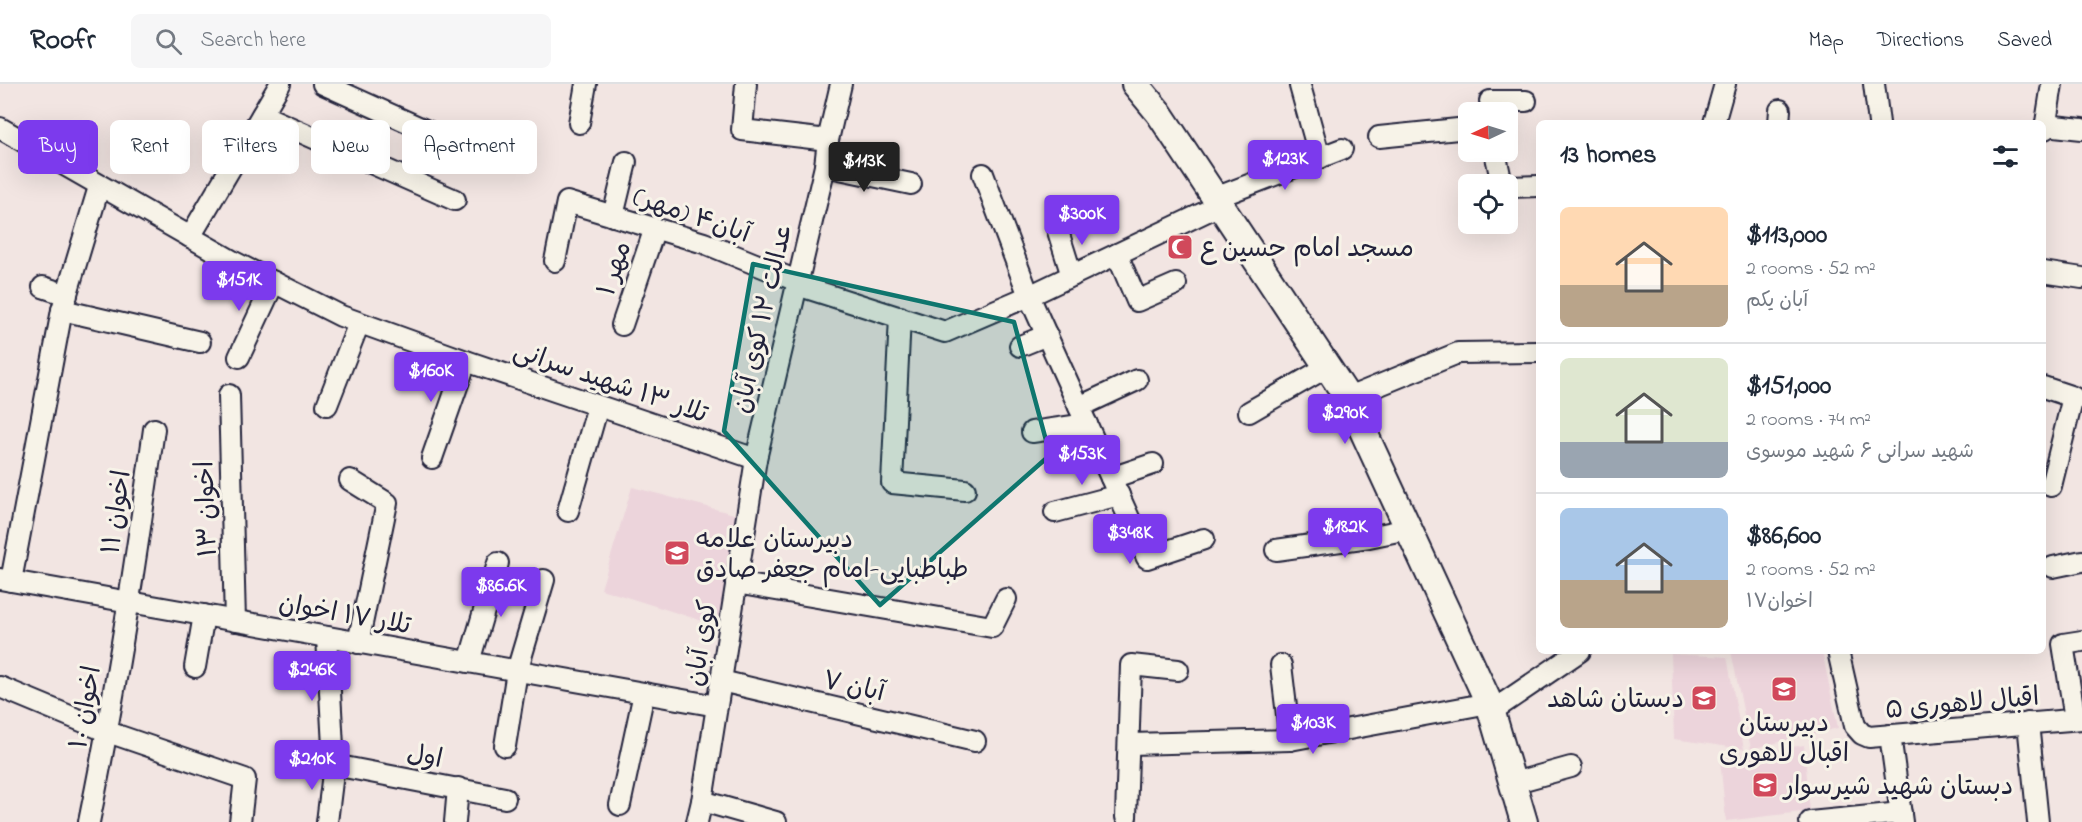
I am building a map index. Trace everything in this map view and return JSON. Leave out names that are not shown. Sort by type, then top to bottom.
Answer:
[{"type":"main road","points":[[1135,84],[1159,113],[1348,398],[1490,707],[1524,822]]},
{"type":"street","points":[[190,237],[280,84]]},
{"type":"street","points":[[323,84],[403,120]]},
{"type":"street","points":[[579,123],[586,84]]},
{"type":"street","points":[[746,84],[742,130],[828,140]]},
{"type":"street","name":"عدالت ۱۲ کوی آبان","points":[[756,459],[825,166],[828,140],[841,84]]},
{"type":"street","points":[[1715,120],[1724,84]]},
{"type":"street","points":[[1874,84],[1879,120]]},
{"type":"street","points":[[2045,120],[2052,84]]},
{"type":"street","points":[[1300,86],[1320,158]]},
{"type":"street","points":[[1490,99],[1526,100]]},
{"type":"street","points":[[262,115],[455,200]]},
{"type":"street","points":[[2046,127],[2082,129]]},
{"type":"street","name":"تلار ۱۳ شهید سرانی","points":[[0,128],[99,187],[341,316],[466,361],[756,459]]},
{"type":"street","points":[[1379,137],[1458,130]]},
{"type":"street","name":"آبان۴ (مهر)","points":[[555,261],[567,202],[704,243],[797,283],[945,332],[1072,276],[1217,201],[1342,149]]},
{"type":"street","points":[[613,216],[626,162]]},
{"type":"street","points":[[825,166],[911,184]]},
{"type":"street","points":[[983,174],[1029,296],[1147,558],[1204,539]]},
{"type":"street","points":[[1518,187],[1536,186]]},
{"type":"street","points":[[6,580],[64,303],[99,187]]},
{"type":"street","name":"مهر ۱","points":[[622,325],[655,228]]},
{"type":"street","points":[[1057,228],[1072,276]]},
{"type":"street","points":[[1117,254],[1137,301],[1176,284]]},
{"type":"street","points":[[2046,272],[2082,278]]},
{"type":"street","points":[[239,357],[274,282]]},
{"type":"street","points":[[43,287],[64,303],[200,342]]},
{"type":"street","points":[[900,317],[892,483],[965,490]]},
{"type":"street","points":[[327,405],[359,323]]},
{"type":"street","points":[[1020,346],[1047,335]]},
{"type":"street","points":[[1348,398],[1458,353],[1536,352]]},
{"type":"street","points":[[432,458],[466,361]]},
{"type":"street","points":[[1249,412],[1327,367]]},
{"type":"street","points":[[1032,432],[1083,415],[1137,380]]},
{"type":"street","points":[[2046,388],[2073,397],[2051,486]]},
{"type":"street","name":"اخوان ۱۳","points":[[229,395],[235,621]]},
{"type":"street","points":[[568,510],[598,406]]},
{"type":"street","name":"اخوان ۱۱","points":[[130,602],[154,429]]},
{"type":"street","name":"کوی آبان","points":[[697,822],[756,459]]},
{"type":"street","points":[[1055,512],[1115,487],[1153,464]]},
{"type":"street","points":[[350,480],[387,503],[358,642]]},
{"type":"street","points":[[1276,550],[1408,530]]},
{"type":"street","points":[[2053,567],[2082,561]]},
{"type":"street","points":[[469,662],[498,564]]},
{"type":"street","name":"تلار ۱۷ اخوان","points":[[6,580],[717,706]]},
{"type":"street","points":[[505,746],[517,670],[544,580]]},
{"type":"street","points":[[736,583],[992,627],[1006,599]]},
{"type":"street","name":"اخوان ۱۰","points":[[89,822],[108,732],[130,602]]},
{"type":"street","points":[[195,667],[204,615]]},
{"type":"street","points":[[327,637],[334,765],[327,822]]},
{"type":"street","points":[[2066,643],[2079,719]]},
{"type":"street","points":[[1130,744],[1290,740],[1490,707],[1575,654]]},
{"type":"street","name":"اقبال لاهوری ۵","points":[[1839,654],[1856,726],[1862,734],[1869,736],[2079,719]]},
{"type":"street","points":[[1126,818],[1131,665],[1178,670]]},
{"type":"street","points":[[1281,665],[1290,740]]},
{"type":"street","name":"آبان ۷","points":[[721,681],[975,741]]},
{"type":"street","points":[[0,687],[108,732],[245,779],[240,822]]},
{"type":"street","points":[[620,806],[644,693]]},
{"type":"street","points":[[2028,723],[2038,822]]},
{"type":"street","points":[[1810,822],[1901,817],[1890,735]]},
{"type":"street","name":"اول","points":[[334,765],[505,798]]},
{"type":"street","points":[[1513,783],[1571,767]]},
{"type":"street","points":[[455,822],[458,789]]},
{"type":"street","points":[[702,801],[776,822]]},
{"type":"highlighted area","points":[[753,264],[1014,322],[1050,455],[880,605],[724,431]]},
{"type":"shaded area","name":"دبیرستان علامه طباطبایی-امام جعفر صادق","points":[[632,487],[749,518],[728,629],[601,589]]},
{"type":"shaded area","name":"دبستان شاهد","points":[[1671,654],[1727,657],[1744,749],[1674,739]]},
{"type":"shaded area","name":"دبیرستان اقبال لاهوری","points":[[1732,654],[1823,654],[1838,728],[1751,749]]},
{"type":"shaded area","name":"دبستان شهید شیرسوار","points":[[1804,745],[1810,811],[1726,821],[1720,759]]},
{"type":"place","name":"مسجد امام حسین ع","points":[[1180,247]]},
{"type":"place","name":"دبیرستان علامه طباطبایی-امام جعفر صادق","points":[[677,553]]},
{"type":"place","name":"دبیرستان اقبال لاهوری","points":[[1784,689]]},
{"type":"place","name":"دبستان شاهد","points":[[1704,698]]},
{"type":"place","name":"دبستان شهید شیرسوار","points":[[1765,785]]}]
